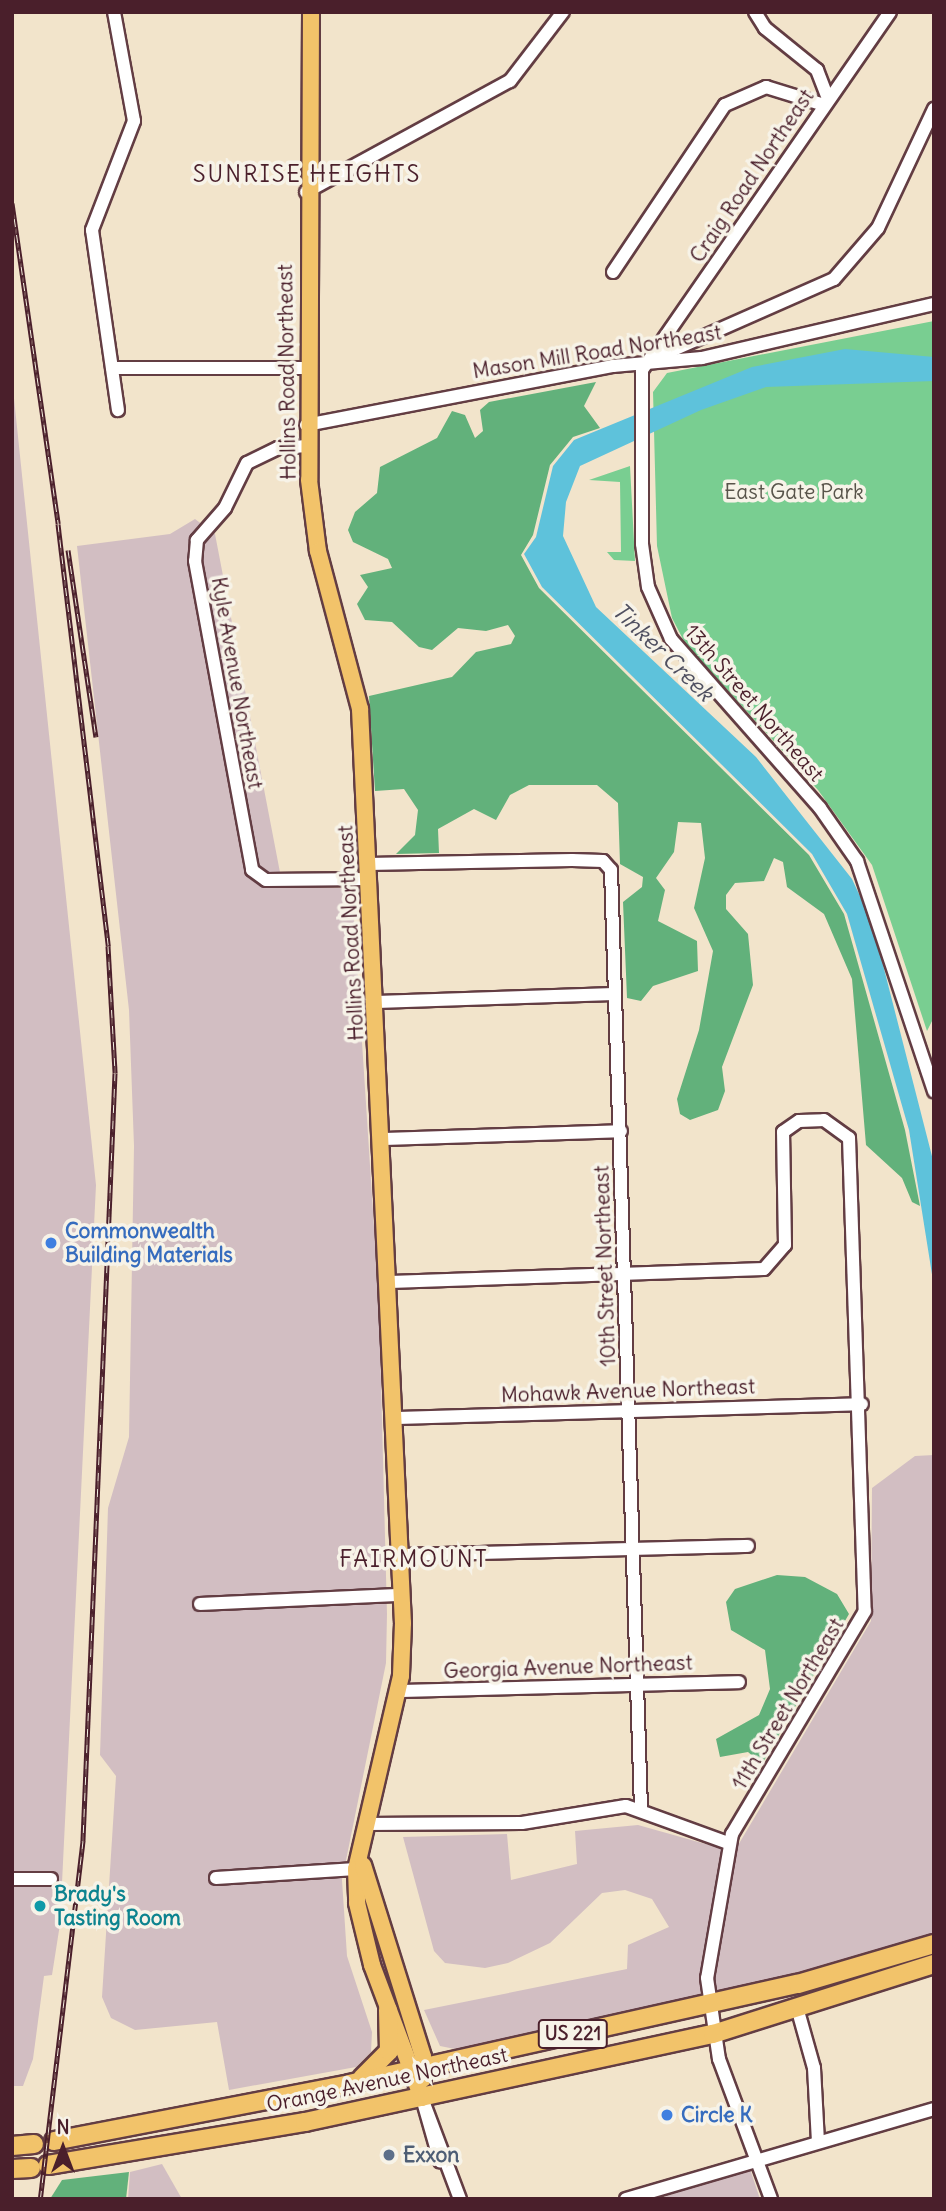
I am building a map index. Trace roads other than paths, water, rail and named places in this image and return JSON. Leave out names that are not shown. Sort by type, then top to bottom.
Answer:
[{"type":"highway","name":"Orange Avenue Northeast","points":[[54,2141],[349,2084],[841,1975],[934,1944]]},
{"type":"highway","name":"Orange Avenue Northeast","points":[[12,2169],[422,2098],[712,2034],[797,2011],[934,1964]]},
{"type":"highway","points":[[349,2084],[386,2058],[388,2010]]},
{"type":"highway","points":[[12,2146],[34,2144]]},
{"type":"main road","name":"Hollins Road Northeast","points":[[311,12],[306,192],[307,446],[318,551],[357,683],[390,1282],[401,1595],[398,1691],[356,1870],[360,1921],[388,2010],[416,2069]]},
{"type":"main road","name":"Hollins Road Northeast","points":[[360,1853],[422,2098]]},
{"type":"street","points":[[114,12],[134,121],[92,230],[118,410]]},
{"type":"street","points":[[306,192],[510,81],[563,12]]},
{"type":"street","points":[[755,12],[765,29],[817,71],[826,102]]},
{"type":"street","name":"Craig Road Northeast","points":[[648,362],[890,12]]},
{"type":"street","points":[[613,272],[725,105],[766,87],[826,102]]},
{"type":"street","points":[[648,362],[834,279],[878,228],[934,109]]},
{"type":"street","name":"Mason Mill Road Northeast","points":[[306,425],[648,362],[702,358],[934,304]]},
{"type":"street","name":"13th Street Northeast","points":[[648,362],[640,405],[644,566],[662,624],[820,808],[857,861],[891,947],[934,1091]]},
{"type":"street","points":[[112,368],[306,368]]},
{"type":"street","name":"Kyle Avenue Northeast","points":[[307,446],[278,448],[247,463],[225,508],[197,540],[195,561],[252,870],[266,880],[468,863]]},
{"type":"street","name":"10th Street Northeast","points":[[468,863],[606,863],[621,1131],[641,1809]]},
{"type":"street","points":[[375,1002],[615,994]]},
{"type":"street","name":"11th Street Northeast","points":[[625,1273],[752,1271],[777,1261],[785,1245],[783,1132],[813,1119],[844,1130],[852,1146],[862,1404],[865,1611],[728,1843],[707,2004],[712,2034],[771,2199]]},
{"type":"street","points":[[383,1139],[621,1131]]},
{"type":"street","points":[[390,1282],[625,1273]]},
{"type":"street","name":"Mohawk Avenue Northeast","points":[[396,1418],[862,1404]]},
{"type":"street","points":[[400,1555],[748,1546]]},
{"type":"street","points":[[200,1604],[401,1595]]},
{"type":"street","name":"Georgia Avenue Northeast","points":[[398,1691],[739,1682]]},
{"type":"street","points":[[365,1824],[522,1823],[616,1806],[641,1809],[728,1843]]},
{"type":"street","points":[[216,1878],[356,1870]]},
{"type":"street","points":[[12,1880],[51,1879]]},
{"type":"street","points":[[797,2011],[814,2068],[818,2141]]},
{"type":"street","name":"Hollins Road Northeast","points":[[422,2098],[453,2199]]},
{"type":"street","name":"Hollins Road Northeast","points":[[422,2098],[460,2199]]},
{"type":"street","points":[[626,2199],[757,2158],[934,2109]]},
{"type":"water","points":[[845,349],[934,357],[934,381],[766,387],[701,410],[580,466],[566,502],[563,536],[596,607],[756,757],[852,879],[872,922],[934,1164],[934,1287],[909,1130],[847,914],[812,854],[542,587],[524,554],[536,537],[553,466],[574,440],[752,367]]},
{"type":"railway","points":[[12,203],[58,524],[108,946],[115,1073],[83,1841],[40,2199]]},
{"type":"railway","points":[[68,550],[96,737]]},
{"type":"place","name":"Commonwealth Building Materials","points":[[51,1243]]},
{"type":"place","name":"Brady's Tasting Room","points":[[40,1906]]},
{"type":"place","name":"Circle K","points":[[667,2115]]},
{"type":"place","name":"Exxon","points":[[389,2155]]},
{"type":"district","name":"SUNRISE HEIGHTS","points":[[307,174]]},
{"type":"district","name":"FAIRMOUNT","points":[[414,1559]]},
{"type":"park label","name":"East Gate Park","points":[[794,492]]},
{"type":"water label","name":"Tinker Creek","points":[[663,652]]}]
